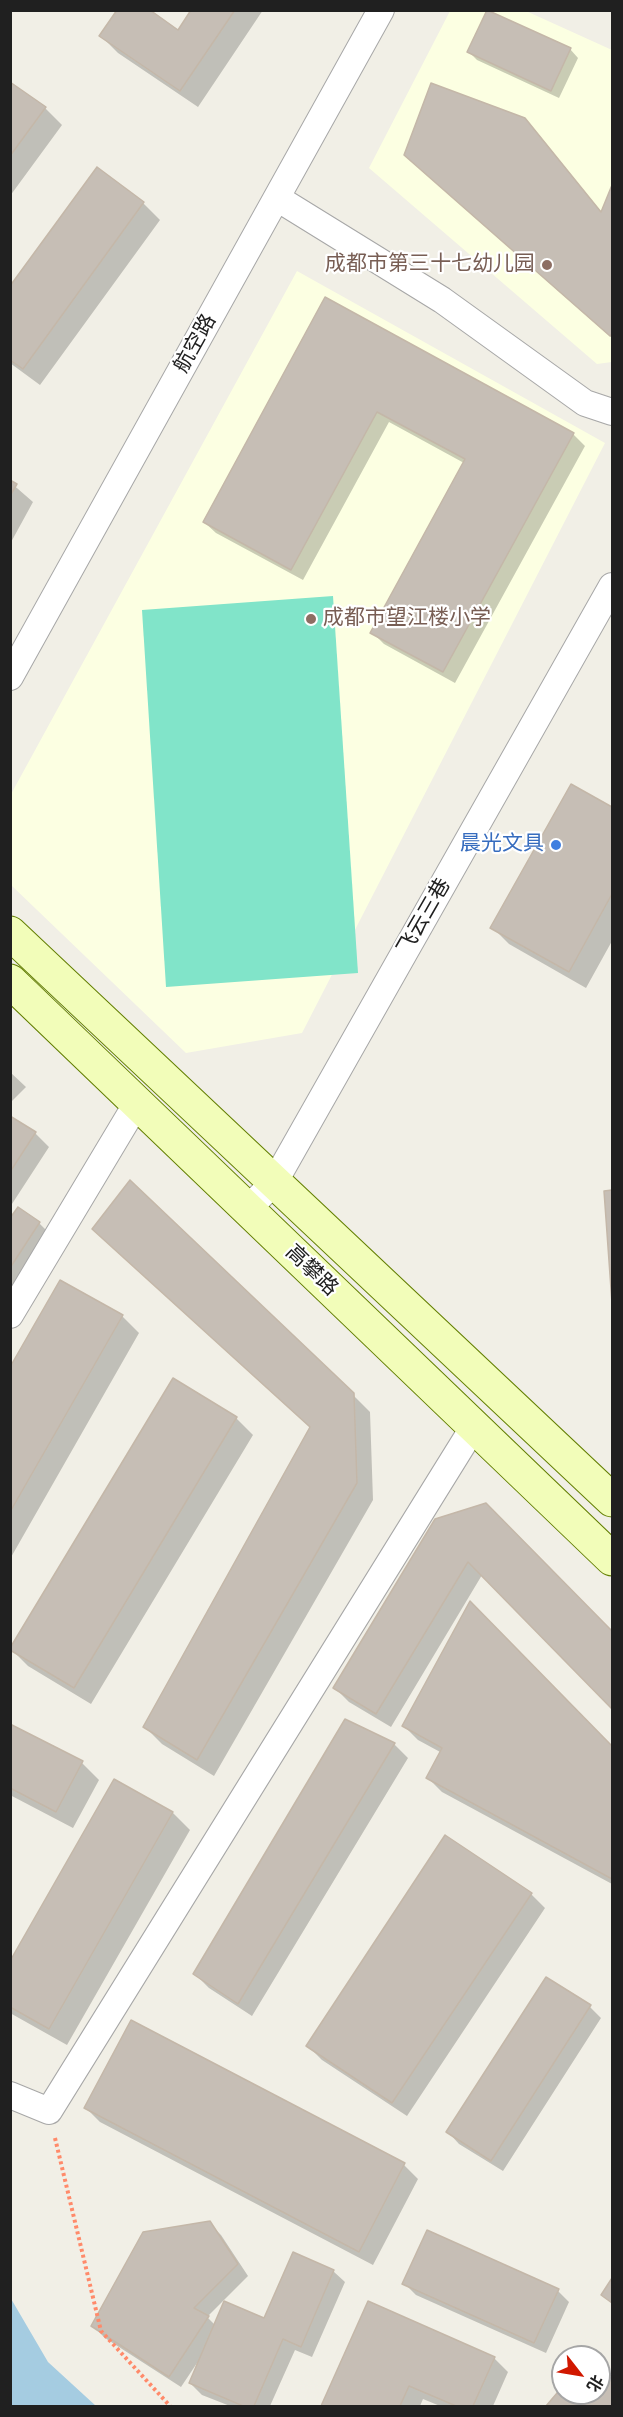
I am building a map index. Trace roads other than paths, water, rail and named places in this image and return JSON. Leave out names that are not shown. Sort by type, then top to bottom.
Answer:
[{"type":"main road","name":"高攀路","points":[[10,933],[612,1500]]},
{"type":"main road","name":"高攀路","points":[[10,981],[612,1559]]},
{"type":"street","name":"航空路","points":[[10,677],[381,10]]},
{"type":"street","points":[[277,198],[442,300],[585,403],[612,412]]},
{"type":"street","name":"飞云三巷","points":[[248,1209],[275,1181],[612,586]]},
{"type":"street","points":[[10,1315],[137,1102]]},
{"type":"street","points":[[10,2095],[49,2111],[473,1428]]},
{"type":"water","points":[[10,2297],[48,2362],[96,2406],[11,2406]]},
{"type":"place","name":"成都市第三十七幼儿园","points":[[547,265]]},
{"type":"place","name":"成都市望江楼小学","points":[[311,619]]},
{"type":"place","name":"晨光文具","points":[[556,845]]}]
